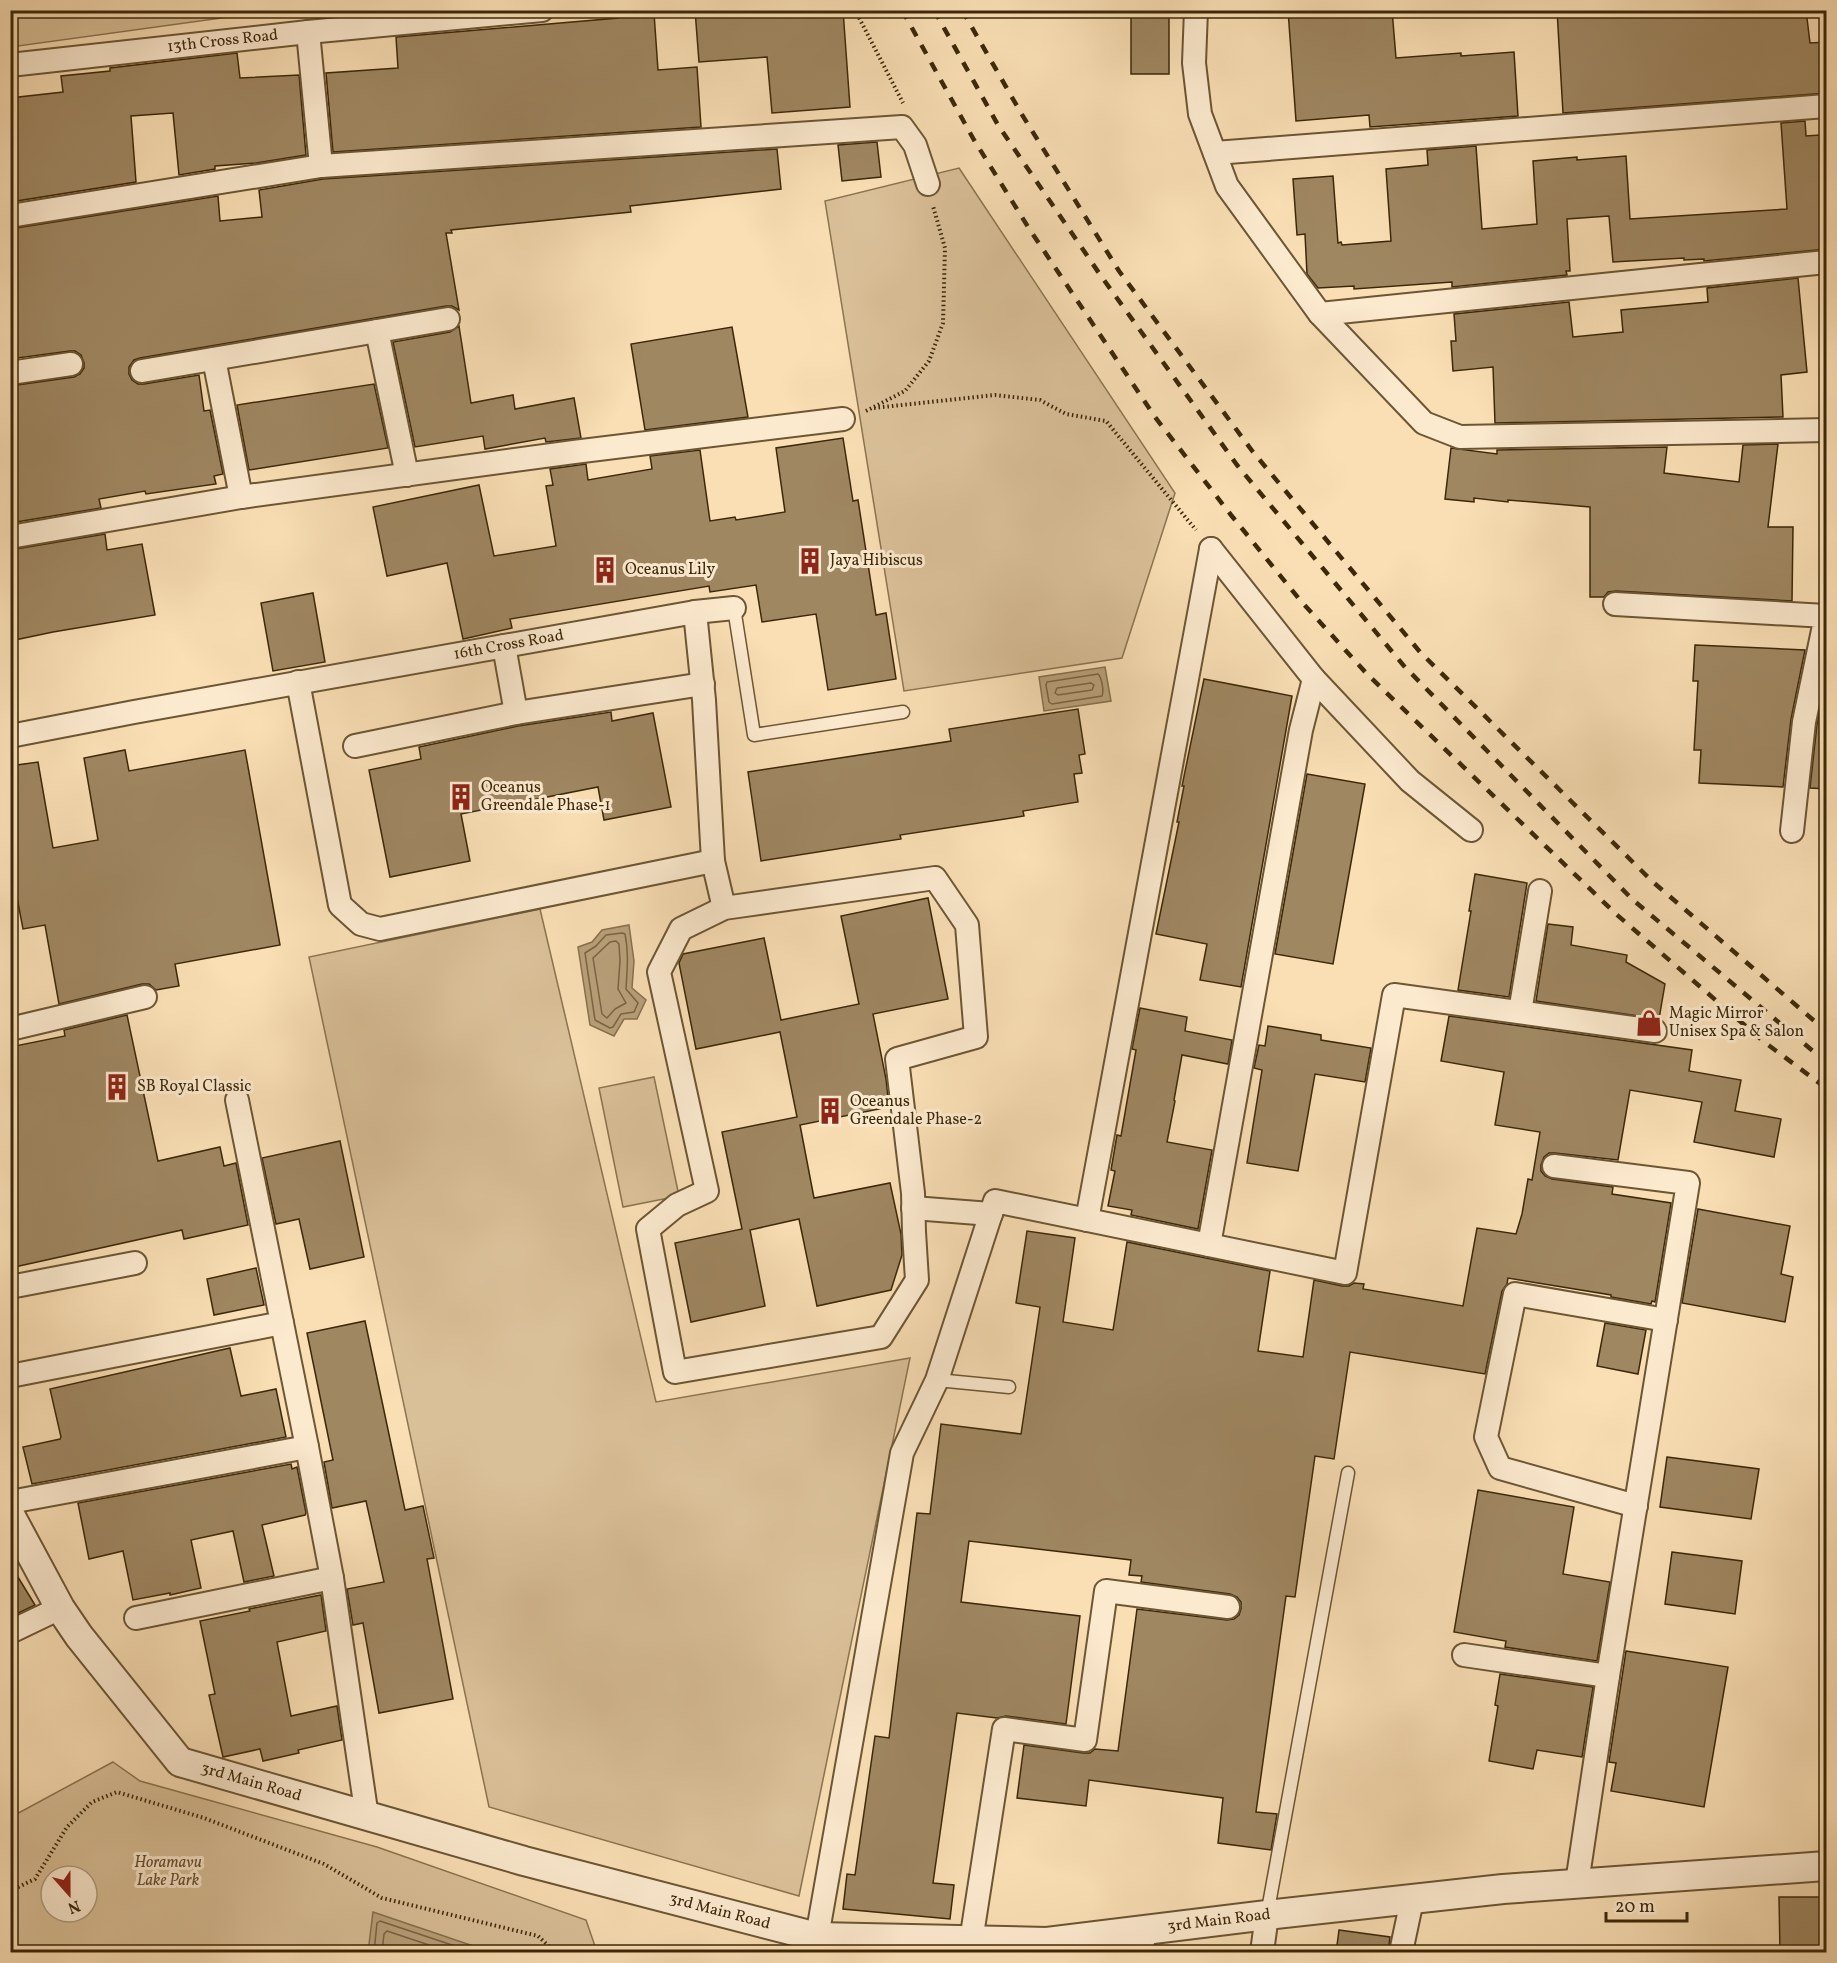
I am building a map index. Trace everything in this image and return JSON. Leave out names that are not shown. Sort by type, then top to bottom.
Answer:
[{"type":"street","name":"13th Cross Road","points":[[10,65],[308,32],[542,10]]},
{"type":"street","points":[[1196,10],[1194,63],[1200,114],[1227,186],[1320,314],[1424,423],[1460,437],[1827,430]]},
{"type":"street","points":[[308,32],[321,166]]},
{"type":"street","points":[[1215,153],[1827,106]]},
{"type":"street","points":[[10,216],[321,166],[902,127],[915,145],[928,184]]},
{"type":"street","points":[[1320,314],[1827,262]]},
{"type":"street","points":[[142,371],[448,319]]},
{"type":"street","points":[[377,331],[407,475]]},
{"type":"street","points":[[214,359],[241,497]]},
{"type":"street","points":[[10,373],[71,363]]},
{"type":"street","points":[[10,537],[241,497],[586,450],[843,419]]},
{"type":"street","points":[[1211,549],[1314,679],[1410,781],[1471,830]]},
{"type":"street","points":[[1087,1220],[1211,549]]},
{"type":"street","points":[[1616,604],[1826,616],[1804,722],[1792,831]]},
{"type":"street","name":"16th Cross Road","points":[[10,736],[298,682],[695,612],[734,608]]},
{"type":"street","points":[[695,612],[703,684],[713,861],[724,908]]},
{"type":"street","points":[[504,646],[516,713]]},
{"type":"street","points":[[1209,1245],[1301,730],[1314,679]]},
{"type":"street","points":[[298,682],[340,905],[361,924],[380,929],[713,861]]},
{"type":"street","points":[[355,746],[516,713],[703,684]]},
{"type":"street","points":[[935,878],[967,925],[976,1037],[897,1059],[913,1193],[917,1280],[881,1337],[675,1372],[648,1229],[677,1204],[707,1191],[659,972],[681,929],[724,908],[935,878]]},
{"type":"street","points":[[1520,1012],[1540,891]]},
{"type":"street","points":[[817,1937],[902,1453],[936,1380],[995,1201],[1346,1273],[1394,995],[1655,1031]]},
{"type":"street","points":[[10,1029],[145,997]]},
{"type":"street","points":[[237,1100],[332,1578],[367,1817]]},
{"type":"street","points":[[1554,1166],[1688,1183],[1576,1883]]},
{"type":"street","points":[[914,1208],[991,1214]]},
{"type":"street","points":[[10,1287],[135,1263]]},
{"type":"street","points":[[1636,1506],[1500,1468],[1486,1437],[1515,1294],[1666,1320]]},
{"type":"street","points":[[10,1376],[282,1323]]},
{"type":"street","points":[[10,1502],[307,1448]]},
{"type":"street","name":"3rd Main Road","points":[[10,1515],[60,1608],[79,1636],[180,1762],[524,1861],[817,1937],[915,1946],[971,1941],[1143,1942],[1267,1915],[1503,1889],[1827,1866]]},
{"type":"street","points":[[136,1618],[332,1578]]},
{"type":"street","points":[[971,1941],[1004,1729],[1085,1740],[1106,1591],[1228,1607]]},
{"type":"street","points":[[10,1632],[60,1608]]},
{"type":"street","points":[[1464,1655],[1608,1676]]},
{"type":"street","points":[[1401,1953],[1412,1900]]},
{"type":"street","points":[[1262,1953],[1267,1915]]},
{"type":"lane","name":"16th Cross Road","points":[[734,608],[754,735],[903,712]]},
{"type":"lane","points":[[936,1380],[1009,1387]]},
{"type":"lane","points":[[1267,1915],[1348,1473]]},
{"type":"path","points":[[855,10],[906,109],[902,127]]},
{"type":"path","points":[[843,419],[874,408],[905,391],[929,361],[943,323],[945,248],[928,184]]},
{"type":"path","points":[[874,408],[995,395],[1040,400],[1066,414],[1106,421],[1211,549]]},
{"type":"path","points":[[10,1890],[35,1879],[67,1827],[92,1802],[117,1792],[204,1818],[324,1864],[382,1898],[538,1936],[555,1953]]},
{"type":"green space","points":[[11,10],[273,10],[273,11],[11,47]]},
{"type":"green space","points":[[959,168],[1175,493],[1122,658],[904,691],[825,201]]},
{"type":"green space","points":[[540,909],[656,1402],[910,1358],[799,1896],[489,1807],[309,957]]},
{"type":"green space","points":[[654,1077],[679,1196],[623,1207],[599,1088]]},
{"type":"green space","name":"Horamavu Lake Park","points":[[113,1762],[140,1781],[377,1847],[586,1920],[597,1952],[11,1952],[11,1817]]},
{"type":"water","points":[[1105,667],[1111,701],[1044,711],[1039,677]]},
{"type":"water","points":[[629,925],[634,961],[632,988],[646,1000],[637,1019],[624,1019],[614,1036],[590,1025],[578,947],[592,942],[602,930]]},
{"type":"water","points":[[373,1912],[491,1952],[368,1952]]},
{"type":"building","points":[[695,10],[843,10],[850,107],[772,113],[767,57],[699,62]]},
{"type":"building","points":[[1131,10],[1169,10],[1169,74],[1131,74]]},
{"type":"building","points":[[1288,10],[1392,10],[1396,58],[1514,52],[1518,116],[1370,127],[1369,115],[1296,121]]},
{"type":"building","points":[[1557,10],[1806,10],[1810,43],[1827,42],[1827,93],[1563,113]]},
{"type":"building","points":[[654,13],[658,70],[697,67],[701,127],[333,152],[326,73],[398,68],[396,37]]},
{"type":"building","points":[[237,53],[240,78],[299,75],[306,155],[256,163],[215,166],[215,169],[179,175],[173,113],[131,116],[136,182],[10,202],[10,98],[63,92],[61,76]]},
{"type":"building","points":[[1805,121],[1806,136],[1820,135],[1827,249],[1704,261],[1704,259],[1684,260],[1684,258],[1613,262],[1609,216],[1567,219],[1570,271],[1566,271],[1567,275],[1452,287],[1452,282],[1354,289],[1354,286],[1318,288],[1307,274],[1305,234],[1297,235],[1293,179],[1333,176],[1338,243],[1341,242],[1342,245],[1391,241],[1386,169],[1428,165],[1427,150],[1476,146],[1482,229],[1537,224],[1533,161],[1577,157],[1577,160],[1626,156],[1630,219],[1787,209],[1781,123]]},
{"type":"building","points":[[877,142],[881,177],[842,181],[838,145]]},
{"type":"building","points":[[777,149],[781,189],[630,206],[631,212],[451,230],[452,233],[446,233],[459,310],[446,306],[134,360],[129,367],[129,374],[138,384],[199,375],[204,411],[210,410],[223,474],[214,476],[216,484],[146,494],[145,491],[99,499],[101,508],[10,523],[10,386],[74,377],[80,374],[84,363],[81,355],[75,351],[10,359],[10,229],[218,196],[220,221],[262,217],[259,190],[323,179]]},
{"type":"building","points":[[1798,278],[1807,372],[1781,375],[1783,417],[1495,423],[1493,367],[1453,371],[1451,341],[1456,341],[1454,314],[1569,302],[1573,337],[1623,332],[1621,310],[1708,302],[1707,288]]},
{"type":"building","points":[[459,326],[471,403],[513,395],[515,409],[574,398],[581,438],[546,442],[545,438],[485,449],[483,436],[415,447],[393,342],[450,332]]},
{"type":"building","points":[[732,327],[748,417],[645,430],[631,344]]},
{"type":"building","points":[[374,384],[388,448],[249,470],[237,405]]},
{"type":"building","points":[[843,438],[853,501],[858,500],[876,615],[886,613],[896,679],[828,690],[816,614],[762,622],[756,585],[710,592],[709,586],[510,619],[512,628],[463,639],[447,563],[387,576],[373,507],[479,485],[494,556],[556,546],[546,486],[553,485],[550,469],[586,464],[588,480],[652,469],[650,456],[700,450],[710,521],[735,517],[736,520],[785,512],[776,448]]},
{"type":"building","points":[[1778,444],[1768,527],[1793,527],[1792,601],[1616,591],[1608,592],[1604,597],[1590,597],[1590,507],[1474,498],[1474,502],[1445,499],[1451,448],[1497,454],[1497,450],[1667,447],[1664,473],[1739,482],[1743,445]]},
{"type":"building","points":[[105,534],[107,550],[142,544],[155,615],[10,641],[10,550]]},
{"type":"building","points":[[313,593],[325,662],[273,671],[261,603]]},
{"type":"building","points":[[1695,645],[1805,650],[1791,719],[1783,787],[1699,783],[1701,750],[1694,750],[1698,681],[1693,681]]},
{"type":"building","points":[[1204,679],[1292,696],[1241,987],[1200,980],[1207,944],[1156,934],[1179,822],[1177,822],[1184,786],[1182,786]]},
{"type":"building","points":[[1827,680],[1827,789],[1810,788],[1817,724]]},
{"type":"building","points":[[1078,709],[1085,754],[1079,755],[1082,773],[1074,774],[1078,802],[1023,811],[1024,816],[900,835],[901,839],[761,861],[748,772],[951,741],[949,729]]},
{"type":"building","name":"Oceanus Greendale Phase-1","points":[[611,712],[612,721],[653,713],[671,807],[604,820],[598,787],[461,814],[470,861],[390,877],[369,770],[421,759],[419,747],[518,726]]},
{"type":"building","points":[[125,750],[129,771],[245,750],[280,945],[175,964],[179,986],[156,990],[149,984],[142,984],[59,1004],[45,925],[23,929],[10,861],[10,766],[38,762],[53,848],[98,840],[84,758]]},
{"type":"building","points":[[1307,774],[1365,784],[1333,964],[1275,954]]},
{"type":"building","points":[[1475,874],[1527,883],[1509,997],[1458,990]]},
{"type":"building","name":"Oceanus Greendale Phase-2","points":[[928,898],[948,999],[873,1014],[889,1107],[800,1125],[814,1198],[890,1183],[901,1234],[902,1255],[891,1290],[817,1306],[799,1219],[750,1230],[765,1306],[691,1322],[675,1243],[742,1229],[722,1132],[797,1117],[780,1032],[696,1049],[679,963],[683,954],[764,938],[781,1020],[859,1004],[841,916]]},
{"type":"building","points":[[1548,924],[1573,927],[1571,945],[1627,955],[1626,962],[1665,984],[1659,1019],[1536,1001]]},
{"type":"building","points":[[1140,1008],[1187,1017],[1185,1031],[1232,1040],[1228,1064],[1182,1055],[1167,1142],[1212,1150],[1198,1229],[1131,1215],[1132,1210],[1108,1206],[1115,1171],[1111,1170],[1117,1135],[1121,1136],[1136,1050],[1132,1049]]},
{"type":"building","points":[[127,1015],[158,1161],[220,1147],[224,1166],[236,1163],[248,1225],[184,1239],[182,1230],[10,1268],[10,1047],[65,1036],[64,1030]]},
{"type":"building","points":[[1449,1016],[1692,1050],[1689,1071],[1741,1080],[1735,1111],[1781,1119],[1774,1157],[1694,1142],[1702,1102],[1630,1090],[1618,1160],[1549,1153],[1544,1157],[1541,1171],[1552,1179],[1613,1187],[1612,1194],[1671,1203],[1655,1302],[1652,1301],[1651,1304],[1508,1278],[1502,1291],[1485,1374],[1350,1352],[1334,1459],[1315,1456],[1295,1597],[1286,1596],[1256,1812],[1277,1814],[1271,1850],[1218,1843],[1223,1798],[1089,1780],[1086,1806],[1017,1798],[1024,1745],[1083,1753],[1090,1753],[1095,1749],[1118,1751],[1137,1609],[1227,1620],[1239,1615],[1241,1602],[1237,1597],[1230,1594],[1141,1582],[1142,1576],[1129,1575],[1131,1560],[969,1541],[961,1602],[1080,1616],[1066,1724],[1006,1716],[997,1718],[957,1713],[933,1883],[954,1885],[950,1919],[843,1909],[847,1874],[855,1875],[875,1736],[889,1738],[917,1513],[930,1514],[941,1424],[1021,1434],[1040,1307],[1016,1303],[1027,1231],[1075,1238],[1063,1322],[1113,1330],[1127,1242],[1270,1271],[1258,1351],[1303,1357],[1314,1280],[1342,1286],[1354,1283],[1364,1284],[1363,1289],[1463,1306],[1477,1228],[1516,1234],[1528,1179],[1532,1180],[1540,1132],[1495,1125],[1504,1072],[1441,1061]]},
{"type":"building","points":[[1268,1026],[1321,1035],[1321,1040],[1371,1048],[1365,1082],[1315,1074],[1298,1171],[1247,1163],[1262,1070],[1254,1068],[1259,1045],[1265,1046]]},
{"type":"building","points":[[340,1141],[364,1257],[310,1269],[299,1219],[276,1224],[262,1158]]},
{"type":"building","points":[[1698,1209],[1790,1226],[1781,1274],[1793,1277],[1785,1322],[1682,1303]]},
{"type":"building","points":[[256,1268],[264,1305],[214,1315],[207,1279]]},
{"type":"building","points":[[365,1321],[405,1510],[423,1506],[434,1558],[427,1559],[453,1699],[379,1713],[363,1623],[353,1625],[347,1589],[384,1582],[366,1501],[332,1508],[324,1462],[333,1460],[307,1333]]},
{"type":"building","points":[[1605,1323],[1646,1330],[1638,1374],[1597,1366]]},
{"type":"building","points":[[230,1348],[241,1396],[276,1389],[286,1437],[32,1484],[23,1447],[61,1437],[50,1389]]},
{"type":"building","points":[[1667,1457],[1759,1469],[1751,1519],[1660,1507]]},
{"type":"building","points":[[291,1464],[292,1469],[297,1467],[306,1513],[262,1525],[274,1576],[244,1582],[233,1531],[191,1540],[201,1588],[170,1595],[170,1593],[133,1600],[123,1551],[89,1559],[78,1503]]},
{"type":"building","points":[[1478,1490],[1574,1507],[1563,1574],[1610,1582],[1597,1661],[1505,1647],[1506,1641],[1454,1632]]},
{"type":"building","points":[[1672,1552],[1742,1561],[1735,1614],[1665,1604]]},
{"type":"building","points":[[10,1564],[35,1605],[10,1617]]},
{"type":"building","points":[[321,1595],[326,1631],[277,1642],[291,1716],[337,1706],[342,1740],[263,1761],[260,1749],[223,1757],[209,1695],[215,1694],[200,1621]]},
{"type":"building","points":[[1626,1651],[1728,1667],[1704,1807],[1611,1791],[1616,1763],[1609,1762]]},
{"type":"building","points":[[1500,1674],[1593,1687],[1582,1757],[1537,1750],[1533,1769],[1489,1761],[1498,1706],[1495,1705]]},
{"type":"building","points":[[1779,1897],[1827,1897],[1827,1953],[1780,1953]]},
{"type":"building","points":[[1339,1930],[1390,1937],[1388,1953],[1336,1953]]},
{"type":"railway","points":[[902,10],[974,140],[1030,230],[1155,417],[1300,600],[1367,674],[1616,914],[1763,1041],[1826,1088]]},
{"type":"railway","points":[[934,10],[998,125],[1101,276],[1237,465],[1404,666],[1633,900],[1826,1062]]},
{"type":"railway","points":[[962,10],[1021,113],[1119,271],[1253,452],[1420,652],[1653,882],[1826,1031]]},
{"type":"place","name":"Jaya Hibiscus","points":[[810,561]]},
{"type":"place","name":"Oceanus Lily","points":[[605,570]]},
{"type":"place","name":"Oceanus Greendale Phase-1","points":[[461,797]]},
{"type":"place","name":"Magic Mirror Unisex Spa & Salon","points":[[1649,1023]]},
{"type":"place","name":"SB Royal Classic","points":[[117,1087]]},
{"type":"place","name":"Oceanus Greendale Phase-2","points":[[830,1111]]}]
